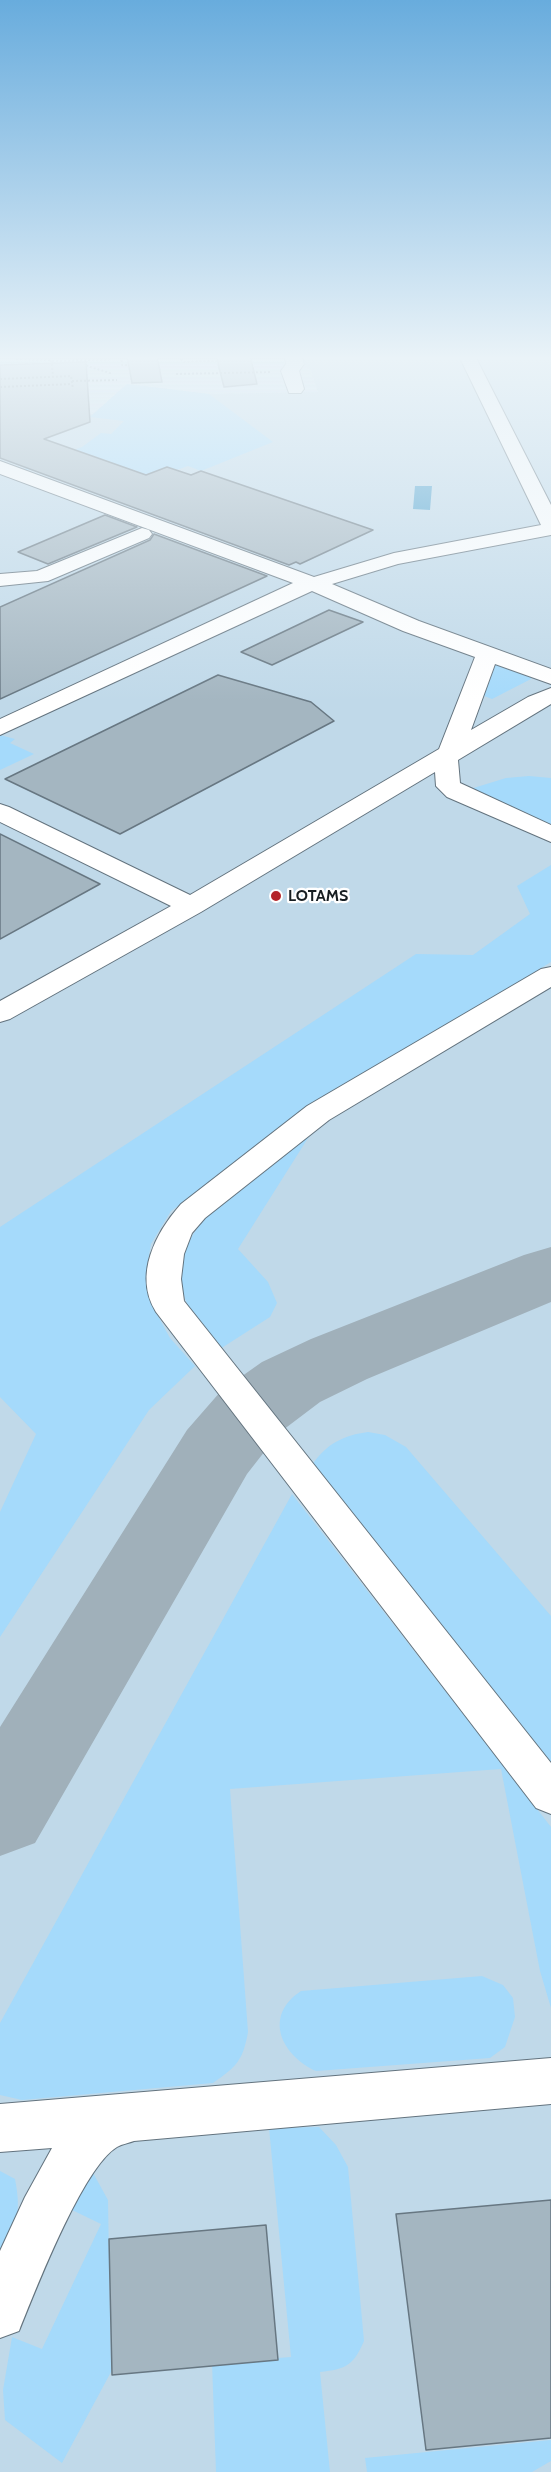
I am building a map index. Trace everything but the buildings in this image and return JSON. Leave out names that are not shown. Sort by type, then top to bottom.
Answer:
[{"type":"lane","points":[[12,471],[312,583],[411,626],[551,677]]},
{"type":"lane","points":[[0,728],[312,583],[394,559],[551,527],[524,471]]},
{"type":"lane","points":[[0,580],[42,577],[142,534]]},
{"type":"lane","points":[[0,561],[42,577]]},
{"type":"lane","points":[[487,654],[446,760],[448,786],[456,792],[551,834]]},
{"type":"lane","points":[[0,1014],[191,906],[551,695]]},
{"type":"lane","points":[[0,812],[191,906]]},
{"type":"lane","points":[[551,975],[327,1107],[193,1211],[180,1225],[165,1257],[165,1294],[168,1304],[250,1412],[551,1796]]},
{"type":"lane","points":[[0,2128],[551,2081]]},
{"type":"lane","points":[[0,2312],[60,2183],[78,2153],[97,2132],[133,2117]]},
{"type":"shaded area","points":[[0,471],[551,471],[551,2472],[0,2472]]},
{"type":"shaded area","points":[[136,471],[156,471],[146,475]]},
{"type":"shaded area","points":[[415,486],[432,486],[430,510],[413,509]]},
{"type":"shaded area","points":[[496,662],[531,676],[531,679],[492,699],[484,696]]},
{"type":"shaded area","points":[[0,735],[15,739],[10,743],[34,754],[0,770]]},
{"type":"shaded area","points":[[529,776],[551,778],[551,828],[467,790],[506,778]]},
{"type":"shaded area","points":[[551,865],[551,962],[337,1093],[171,1211],[151,1244],[147,1267],[152,1305],[170,1338],[195,1366],[149,1410],[0,1637],[0,1512],[36,1434],[0,1397],[0,1227],[416,954],[473,955],[530,914],[517,886]]},
{"type":"shaded area","points":[[320,1119],[238,1249],[268,1282],[277,1303],[270,1317],[220,1349],[194,1317],[186,1302],[182,1271],[186,1250],[194,1233],[207,1217],[280,1159]]},
{"type":"shaded area","points":[[368,1432],[385,1435],[406,1447],[551,1616],[551,1765],[312,1465],[323,1451],[336,1442],[351,1435]]},
{"type":"shaded area","points":[[292,1494],[551,1827],[551,2008],[540,1971],[501,1769],[230,1789],[248,2032],[241,2057],[213,2083],[22,2100],[0,2095],[0,2023]]},
{"type":"shaded area","points":[[482,1976],[503,1985],[513,1998],[515,2017],[505,2047],[490,2058],[316,2071],[294,2055],[281,2034],[282,2012],[289,2001],[301,1991]]},
{"type":"shaded area","points":[[319,2127],[336,2145],[348,2167],[364,2341],[348,2365],[320,2372],[330,2472],[216,2472],[212,2363],[291,2357],[269,2128]]},
{"type":"shaded area","points":[[0,2171],[15,2179],[18,2210],[14,2226],[0,2254]]},
{"type":"shaded area","points":[[92,2171],[108,2200],[111,2372],[62,2463],[5,2420],[3,2390],[12,2337],[42,2349],[101,2224],[72,2210]]},
{"type":"shaded area","points":[[551,2440],[551,2461],[532,2472],[367,2472],[365,2458]]},
{"type":"taxiway","points":[[0,1813],[217,1452],[250,1412],[291,1382],[339,1359],[551,1273]]},
{"type":"place","name":"LOTAMS","points":[[276,896]]}]
